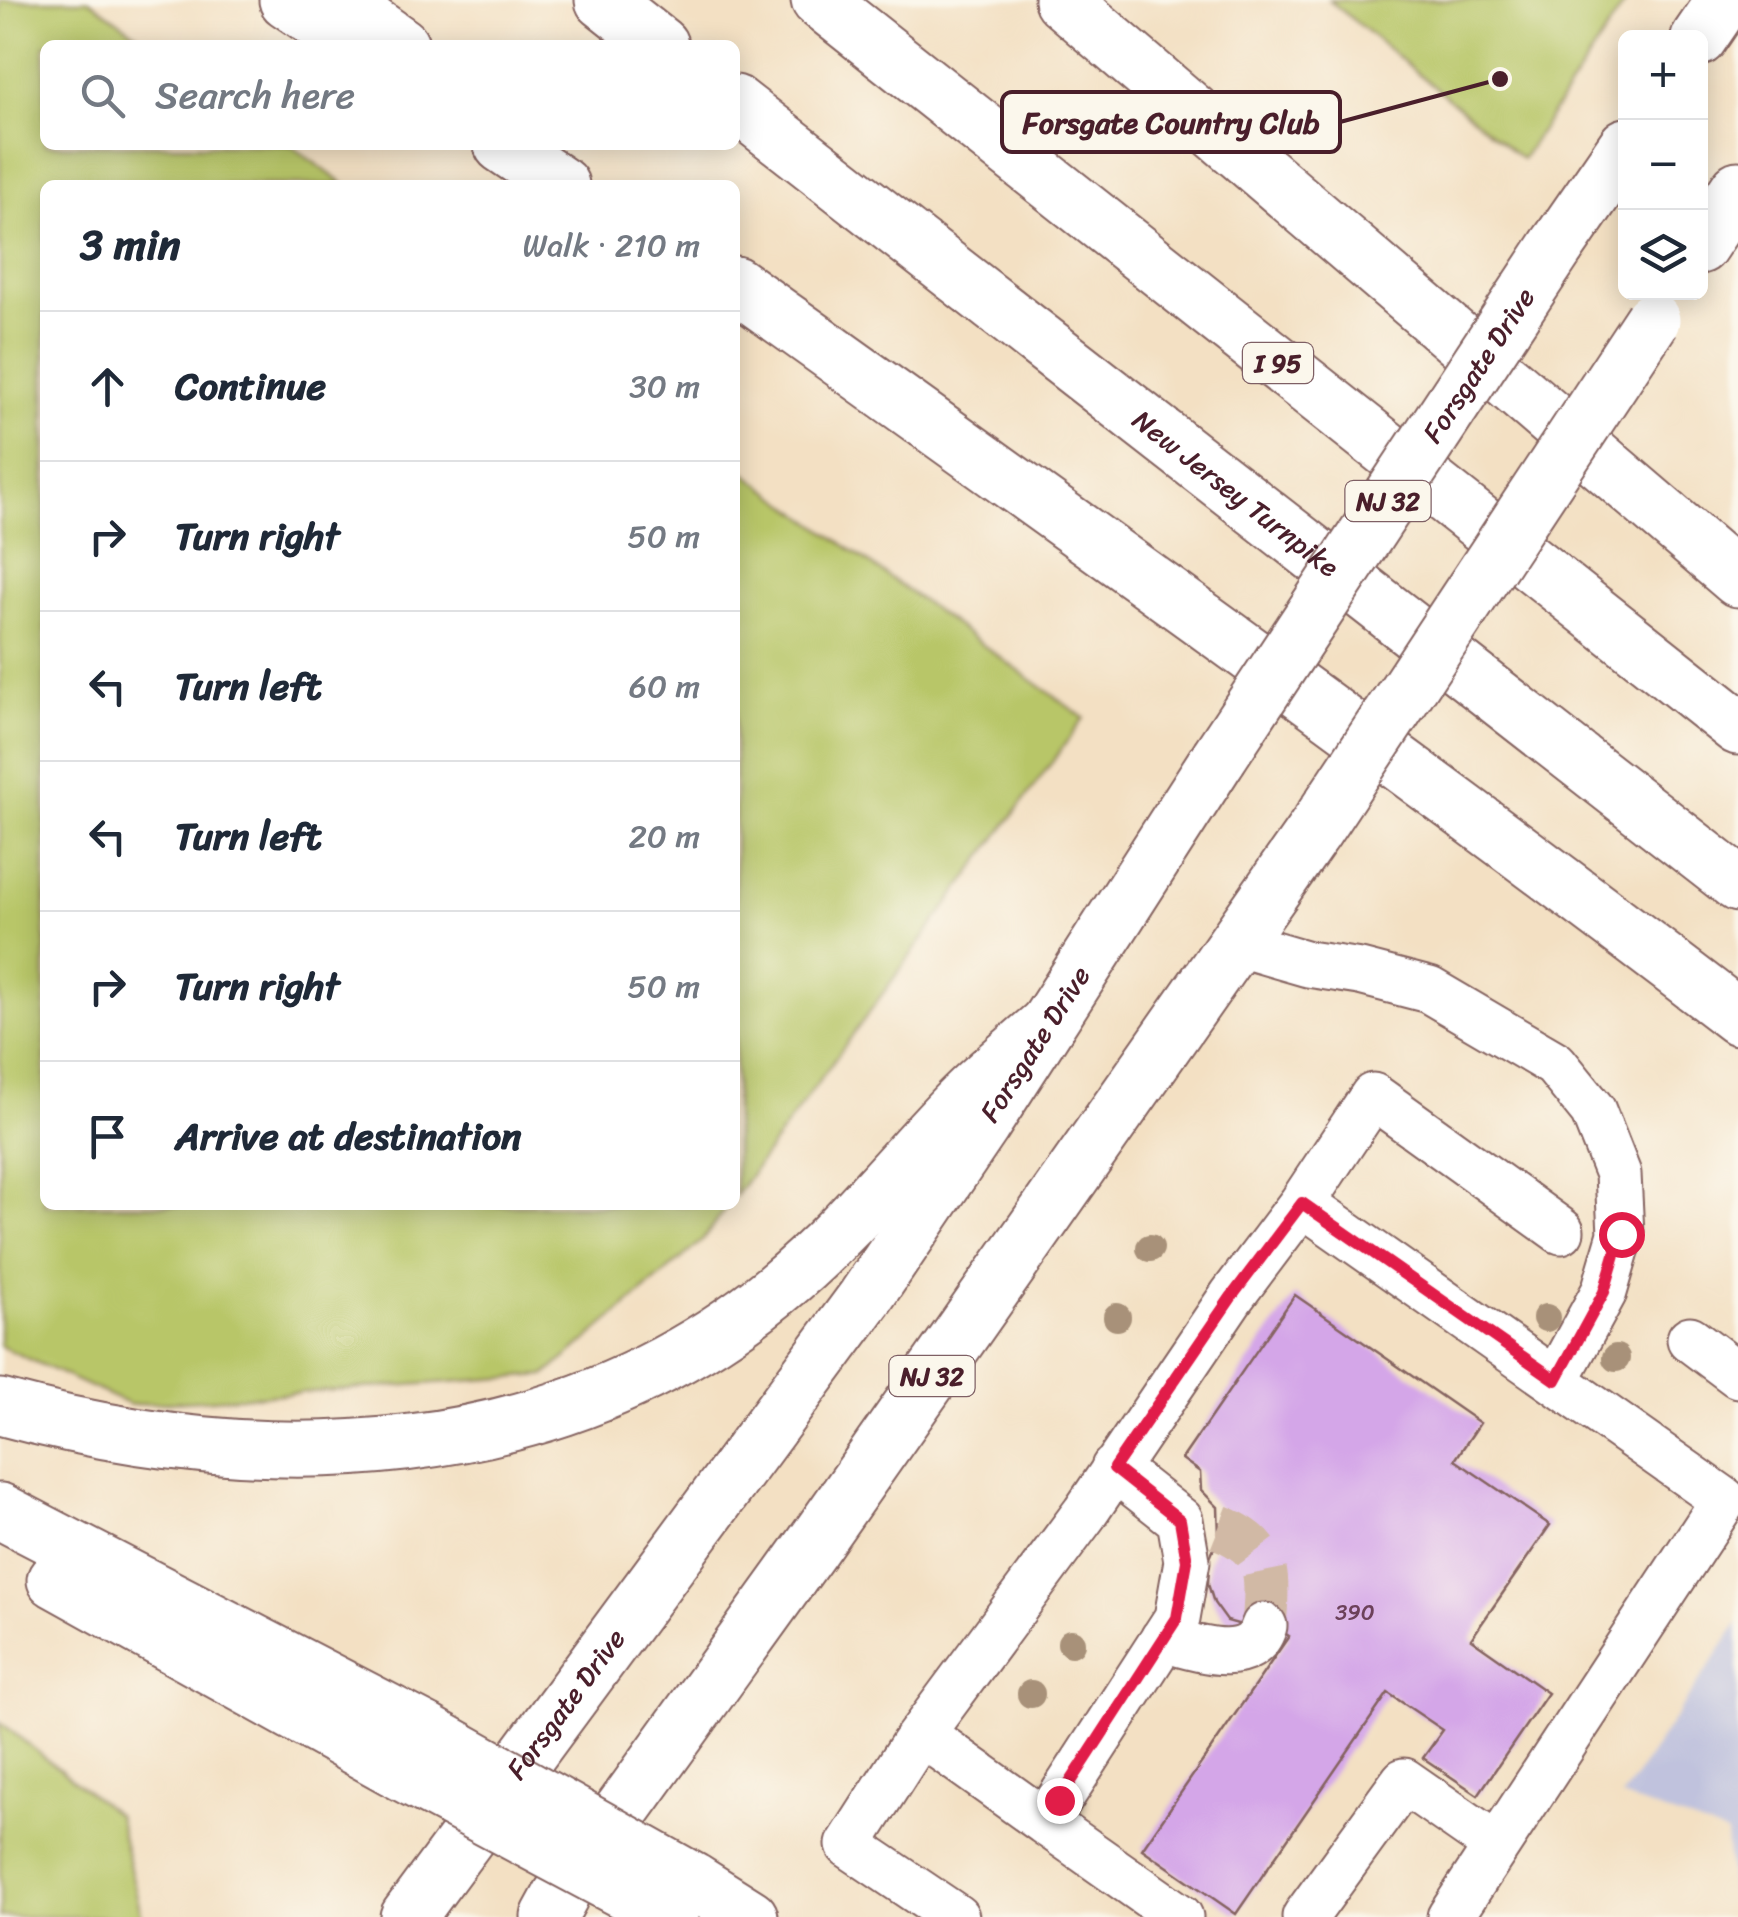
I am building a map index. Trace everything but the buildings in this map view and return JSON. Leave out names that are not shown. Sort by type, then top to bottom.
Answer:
[{"type":"main road","points":[[286,0],[346,40]]},
{"type":"main road","points":[[338,0],[394,40]]},
{"type":"main road","name":"I 95","points":[[819,0],[1738,726]]},
{"type":"main road","points":[[1062,0],[1738,578]]},
{"type":"main road","points":[[1704,30],[1725,0]]},
{"type":"main road","points":[[604,1],[654,40]]},
{"type":"main road","name":"New Jersey Turnpike","points":[[740,107],[1738,884]]},
{"type":"main road","points":[[509,150],[554,180]]},
{"type":"main road","points":[[548,150],[590,180]]},
{"type":"main road","name":"Forsgate Drive","points":[[408,1917],[865,1298],[1618,158]]},
{"type":"main road","points":[[1708,234],[1738,190]]},
{"type":"main road","points":[[740,288],[1257,657],[1738,1016]]},
{"type":"main road","points":[[740,305],[1257,657]]},
{"type":"main road","name":"NJ 32","points":[[552,1910],[1314,831],[1661,306]]},
{"type":"main road","points":[[0,1407],[188,1442],[317,1451],[452,1439],[578,1402],[685,1350],[774,1292],[820,1253],[870,1202],[952,1109],[1046,1025]]},
{"type":"main road","points":[[0,1511],[679,1905],[750,1917]]},
{"type":"main road","points":[[0,1550],[410,1750]]},
{"type":"lane","points":[[1236,943],[1308,964],[1360,972],[1429,990],[1555,1064],[1593,1111],[1618,1174],[1621,1234],[1604,1292],[1556,1380]]},
{"type":"lane","points":[[956,1917],[849,1845],[922,1734],[1086,1513],[1373,1096],[1561,1231]]},
{"type":"lane","points":[[1302,1203],[1556,1380],[1731,1489],[1450,1917]]},
{"type":"lane","points":[[1690,1339],[1738,1374]]},
{"type":"lane","points":[[1045,1822],[1177,1618],[1187,1561],[1199,1524],[1114,1468]]},
{"type":"lane","points":[[1163,1640],[1228,1652],[1247,1649],[1260,1639],[1264,1626]]},
{"type":"lane","points":[[922,1734],[1180,1917]]},
{"type":"lane","points":[[1306,1917],[1404,1781],[1496,1844]]},
{"type":"shaded area","points":[[1738,1623],[1738,1917],[1733,1917],[1726,1834],[1622,1797]]},
{"type":"green space","points":[[0,0],[89,0],[145,40],[40,40],[40,150],[297,150],[338,180],[40,180],[40,1210],[724,1210],[702,1241],[546,1375],[130,1405],[0,1346]]},
{"type":"green space","points":[[1329,0],[1627,0],[1522,159]]},
{"type":"green space","points":[[740,470],[1084,718],[740,1189]]},
{"type":"green space","points":[[0,1722],[117,1815],[142,1917],[0,1917]]},
{"type":"tunnel","points":[[1219,1527],[1236,1535],[1258,1554],[1265,1578],[1264,1626]]},
{"type":"place","name":"Forsgate Country Club","points":[[1500,79]]},
{"type":"route","points":[[1059,1800],[1177,1618],[1187,1561],[1180,1520],[1114,1468],[1232,1296],[1302,1203],[1556,1380],[1604,1292],[1621,1234]]}]
